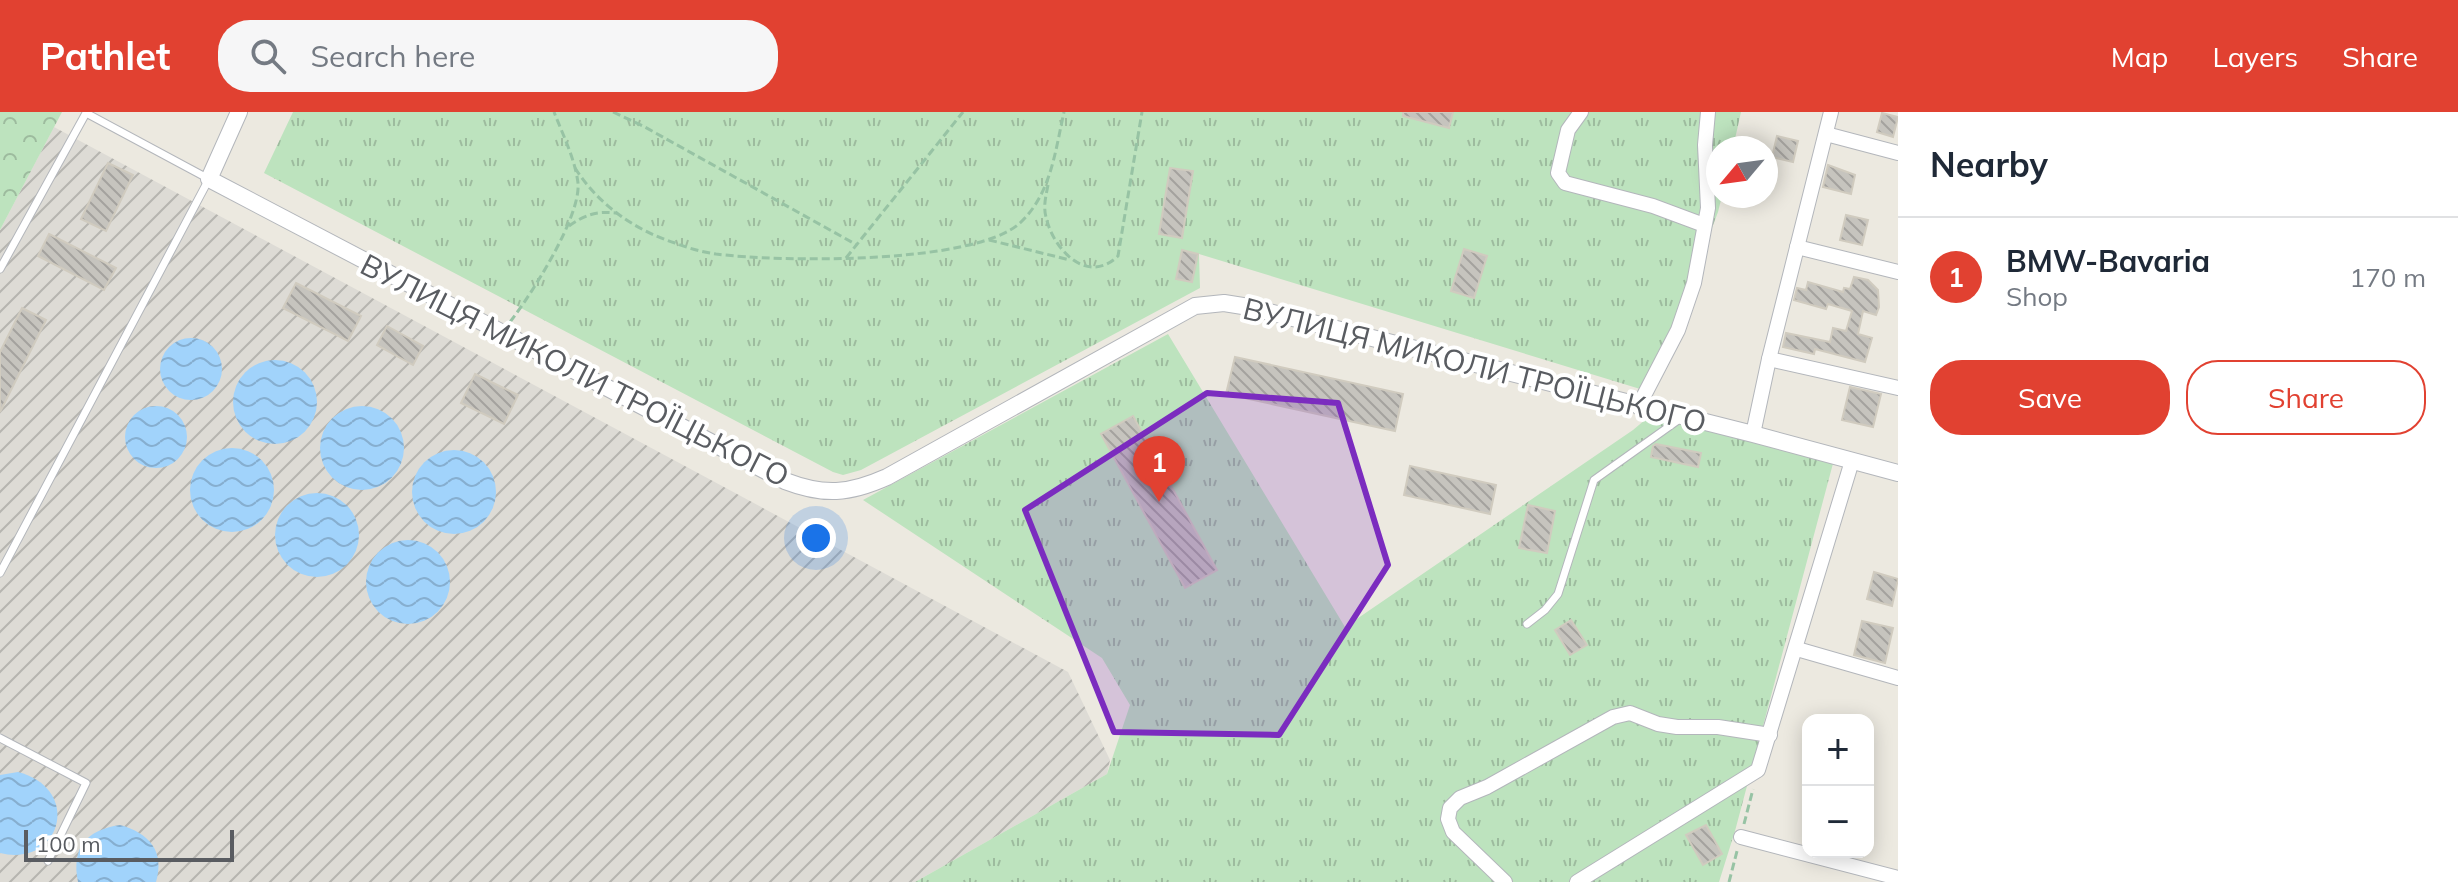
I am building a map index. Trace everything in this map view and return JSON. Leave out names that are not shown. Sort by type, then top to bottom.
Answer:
[{"type":"street","points":[[209,179],[239,112]]},
{"type":"street","points":[[1581,112],[1568,130],[1558,173],[1560,179],[1565,183],[1653,206],[1704,225]]},
{"type":"street","points":[[1638,407],[1678,330],[1694,283],[1708,208],[1705,145],[1708,112]]},
{"type":"street","points":[[1753,434],[1831,112]]},
{"type":"street","points":[[1826,134],[1898,153]]},
{"type":"street","name":"ВУЛИЦЯ МИКОЛИ ТРОЇЦЬКОГО","points":[[209,179],[785,481],[819,491],[863,488],[887,477],[1195,306],[1224,303],[1898,473]]},
{"type":"street","points":[[1797,247],[1898,272]]},
{"type":"street","points":[[1769,359],[1898,388]]},
{"type":"street","points":[[1577,882],[1758,770],[1852,461]]},
{"type":"street","points":[[1797,649],[1898,678]]},
{"type":"street","points":[[1505,882],[1453,832],[1448,819],[1450,808],[1460,798],[1487,787],[1613,717],[1630,713],[1668,726],[1718,727],[1770,735]]},
{"type":"street","points":[[1741,837],[1898,878]]},
{"type":"lane","points":[[0,269],[86,113],[209,179],[0,573]]},
{"type":"lane","points":[[1527,624],[1545,610],[1558,594],[1594,480],[1683,417]]},
{"type":"lane","points":[[0,738],[86,783],[48,861]]},
{"type":"path","points":[[501,333],[521,308],[569,226],[576,206],[578,186],[575,168],[554,112]]},
{"type":"path","points":[[613,112],[857,245]]},
{"type":"path","points":[[846,258],[963,112]]},
{"type":"path","points":[[1064,112],[1044,207],[1053,237],[1074,261]]},
{"type":"path","points":[[989,240],[1087,266],[1110,264],[1118,256],[1142,112]]},
{"type":"path","points":[[575,168],[588,188],[642,230],[712,254],[774,259],[872,258],[956,248],[989,240],[1018,225],[1036,206],[1048,181]]},
{"type":"path","points":[[569,226],[597,211],[617,213]]},
{"type":"highlighted area","points":[[1207,393],[1338,403],[1388,565],[1279,735],[1114,732],[1025,510]]},
{"type":"shaded area","points":[[54,127],[1068,672],[1110,760],[1107,774],[915,882],[0,882],[0,230]]},
{"type":"green space","points":[[0,112],[62,112],[0,230]]},
{"type":"green space","points":[[293,112],[1741,112],[1736,136],[1706,136],[1706,208],[1719,208],[1650,392],[1199,254],[1200,288],[861,470],[843,475],[264,173]]},
{"type":"green space","points":[[1168,334],[1345,627],[1652,414],[1835,456],[1719,882],[915,882],[1107,774],[1130,705],[1102,658],[863,500]]},
{"type":"water","points":[[185,338],[197,338],[213,347],[220,357],[220,381],[213,391],[197,400],[185,400],[165,386],[160,375],[160,363],[174,343]]},
{"type":"water","points":[[275,360],[298,367],[310,379],[317,402],[310,425],[298,437],[275,444],[252,437],[240,425],[233,402],[240,379],[252,367]]},
{"type":"water","points":[[150,406],[162,406],[178,415],[185,425],[185,449],[178,459],[162,468],[150,468],[130,454],[125,443],[125,431],[139,411]]},
{"type":"water","points":[[362,406],[385,413],[397,425],[404,448],[397,471],[385,483],[362,490],[339,483],[327,471],[320,448],[327,425],[339,413]]},
{"type":"water","points":[[232,448],[248,451],[267,467],[274,490],[271,506],[255,525],[232,532],[216,529],[197,513],[190,490],[193,474],[209,455]]},
{"type":"water","points":[[454,450],[477,457],[489,469],[496,492],[489,515],[477,527],[454,534],[431,527],[419,515],[412,492],[419,469],[431,457]]},
{"type":"water","points":[[317,493],[340,500],[352,512],[359,535],[352,558],[340,570],[317,577],[294,570],[282,558],[275,535],[282,512],[294,500]]},
{"type":"water","points":[[408,540],[431,547],[443,559],[450,582],[443,605],[431,617],[408,624],[385,617],[373,605],[366,582],[373,559],[385,547]]},
{"type":"water","points":[[18,772],[38,781],[51,794],[57,809],[56,824],[50,838],[38,849],[21,855],[0,853],[0,775]]},
{"type":"water","points":[[120,825],[147,838],[152,845],[158,861],[156,882],[78,882],[77,859],[84,843],[98,831]]},
{"type":"building","points":[[1403,112],[1453,112],[1449,128],[1403,116]]},
{"type":"building","points":[[1882,113],[1898,117],[1893,137],[1877,132]]},
{"type":"building","points":[[1778,136],[1798,141],[1793,162],[1778,158]]},
{"type":"building","points":[[108,163],[133,175],[106,231],[81,219]]},
{"type":"building","points":[[1828,165],[1855,175],[1851,194],[1823,187]]},
{"type":"building","points":[[1170,168],[1193,171],[1182,238],[1159,234]]},
{"type":"building","points":[[1846,215],[1868,220],[1862,245],[1840,240]]},
{"type":"building","points":[[49,234],[116,268],[104,290],[38,256]]},
{"type":"building","points":[[1464,249],[1487,256],[1474,298],[1451,291]]},
{"type":"building","points":[[1182,250],[1198,254],[1192,282],[1176,279]]},
{"type":"building","points":[[1854,277],[1868,280],[1878,290],[1876,315],[1863,311],[1858,334],[1872,338],[1865,362],[1815,349],[1814,354],[1783,347],[1786,333],[1830,342],[1833,328],[1846,331],[1852,311],[1828,304],[1826,309],[1794,300],[1797,288],[1806,290],[1808,282],[1843,292],[1844,288],[1850,289]]},
{"type":"building","points":[[296,283],[361,316],[348,341],[283,308]]},
{"type":"building","points":[[22,308],[46,320],[0,412],[0,352]]},
{"type":"building","points":[[387,326],[423,346],[413,365],[377,345]]},
{"type":"building","points":[[1235,357],[1403,394],[1395,431],[1226,394]]},
{"type":"building","points":[[475,374],[518,395],[504,424],[461,403]]},
{"type":"building","points":[[1850,387],[1881,394],[1873,427],[1842,420]]},
{"type":"building","points":[[1133,416],[1217,570],[1185,588],[1101,434]]},
{"type":"building","points":[[1656,444],[1701,453],[1698,467],[1651,457]]},
{"type":"building","points":[[1410,466],[1496,485],[1490,514],[1404,495]]},
{"type":"building","points":[[1528,505],[1555,511],[1547,553],[1519,548]]},
{"type":"building","points":[[1874,572],[1898,579],[1892,606],[1867,599]]},
{"type":"building","points":[[1571,620],[1587,645],[1570,655],[1555,630]]},
{"type":"building","points":[[1862,621],[1893,628],[1885,663],[1854,655]]},
{"type":"building","points":[[1706,825],[1722,854],[1703,865],[1686,835]]},
{"type":"place","name":"BMW-Bavaria","points":[[1159,502]]}]
